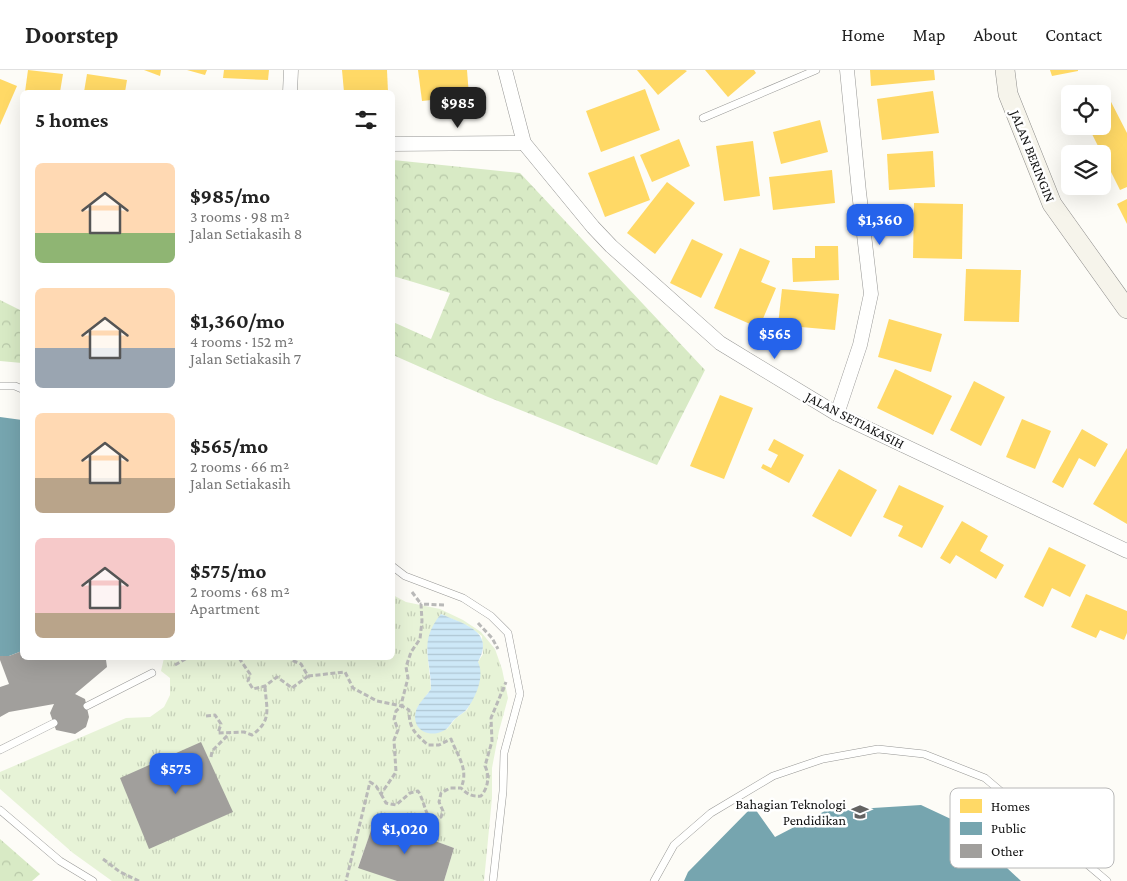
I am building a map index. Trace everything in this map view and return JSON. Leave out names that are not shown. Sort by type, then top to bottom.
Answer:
[{"type":"street","points":[[290,90],[291,70]]},
{"type":"street","name":"JALAN SETIAKASIH","points":[[505,70],[524,143],[611,246],[720,343],[836,414],[1127,551]]},
{"type":"street","points":[[836,414],[860,345],[872,294],[859,192],[847,70]]},
{"type":"street","name":"JALAN BERINGIN","points":[[1005,70],[1008,94],[1052,204],[1127,309]]},
{"type":"street","points":[[395,144],[524,143]]},
{"type":"lane","points":[[703,118],[816,70]]},
{"type":"lane","points":[[0,386],[20,387]]},
{"type":"lane","points":[[395,568],[405,576],[463,598],[491,616],[508,633],[520,694],[504,753],[503,790],[493,881]]},
{"type":"lane","points":[[86,706],[152,673]]},
{"type":"lane","points":[[0,750],[54,723]]},
{"type":"lane","points":[[654,881],[674,845],[711,813],[773,776],[823,759],[878,749],[924,754],[985,778],[997,788]]},
{"type":"lane","points":[[0,810],[60,860],[94,881]]},
{"type":"lane","points":[[1092,868],[1107,881]]},
{"type":"path","points":[[381,794],[396,772],[394,745],[398,730],[394,719],[396,712],[402,706],[408,678],[406,667],[411,652],[420,639],[422,622],[421,604],[448,605]]},
{"type":"path","points":[[472,617],[492,638],[500,652]]},
{"type":"path","points":[[175,665],[184,660]]},
{"type":"path","points":[[240,660],[250,674],[248,681],[253,689],[264,686],[277,677],[292,688],[308,676],[345,672],[353,688],[377,701],[402,706],[409,710],[411,728],[428,745],[439,745],[451,739],[464,768],[465,779],[460,788]]},
{"type":"path","points":[[291,660],[301,664],[308,676]]},
{"type":"path","points":[[346,881],[370,782],[376,786],[386,803],[396,805],[410,792],[418,791],[424,801],[424,808],[433,822],[441,817],[443,811],[439,802],[442,793],[450,788],[460,788],[467,794],[476,796],[481,796],[487,790],[488,771],[485,766],[492,741],[491,718],[506,682],[504,674]]},
{"type":"path","points":[[206,716],[215,715],[221,724],[218,733],[244,732],[252,734],[266,720],[268,711],[264,686]]},
{"type":"path","points":[[211,757],[212,751],[229,733]]},
{"type":"path","points":[[103,859],[120,872],[139,881]]},
{"type":"green space","points":[[395,160],[520,173],[705,370],[657,465],[488,397],[395,356],[395,323],[431,339],[450,293],[395,277]]},
{"type":"green space","points":[[0,300],[20,310],[20,363],[0,361]]},
{"type":"green space","points":[[395,596],[406,602],[440,609],[463,620],[481,632],[495,649],[502,669],[508,698],[492,768],[492,798],[484,881],[444,881],[454,848],[375,820],[358,867],[397,881],[112,881],[73,853],[0,789],[0,772],[126,718],[150,717],[164,707],[170,695],[170,678],[161,671],[164,660],[395,660]],"holes":[[[441,614],[468,626],[482,636],[483,654],[478,662],[475,694],[467,710],[456,718],[447,729],[417,708],[431,689],[427,649]]]},
{"type":"green space","points":[[0,839],[40,874],[32,881],[0,881]]},
{"type":"water","points":[[441,614],[467,625],[480,636],[483,643],[478,662],[480,680],[470,704],[446,729],[432,734],[427,733],[418,726],[415,715],[418,706],[431,689],[427,650],[428,642],[434,624]]},
{"type":"building: Homes","points":[[28,70],[63,74],[60,90],[25,90]]},
{"type":"building: Homes","points":[[144,70],[161,70],[160,76]]},
{"type":"building: Homes","points":[[187,70],[207,70],[205,75]]},
{"type":"building: Homes","points":[[224,70],[269,70],[268,80],[223,78]]},
{"type":"building: Homes","points":[[342,70],[387,70],[388,90],[344,90]]},
{"type":"building: Homes","points":[[418,70],[467,70],[469,96],[422,101]]},
{"type":"building: Homes","points":[[637,70],[685,70],[687,71],[658,95]]},
{"type":"building: Homes","points":[[705,70],[754,70],[756,73],[728,97]]},
{"type":"building: Homes","points":[[870,70],[934,70],[935,80],[871,86]]},
{"type":"building: Homes","points":[[1050,70],[1078,70],[1078,71],[1052,76]]},
{"type":"building: Homes","points":[[87,74],[127,80],[125,90],[84,90]]},
{"type":"building: Homes","points":[[0,79],[17,86],[0,125]]},
{"type":"building: Homes","points":[[645,89],[660,130],[601,152],[586,111]]},
{"type":"building: Homes","points":[[933,91],[939,133],[882,140],[877,99]]},
{"type":"building: Homes","points":[[1111,102],[1127,133],[1127,187],[1120,190],[1111,172],[1111,145],[1098,145],[1092,135],[1111,135]]},
{"type":"building: Homes","points":[[820,120],[828,152],[781,164],[773,132]]},
{"type":"building: Homes","points":[[679,139],[690,166],[652,182],[640,155]]},
{"type":"building: Homes","points":[[753,141],[760,196],[724,201],[716,146]]},
{"type":"building: Homes","points":[[933,151],[935,187],[889,190],[887,154]]},
{"type":"building: Homes","points":[[634,156],[650,200],[605,217],[588,173]]},
{"type":"building: Homes","points":[[832,170],[835,203],[773,210],[769,177]]},
{"type":"building: Homes","points":[[667,182],[695,203],[655,254],[627,233]]},
{"type":"building: Homes","points":[[1127,199],[1127,224],[1117,204]]},
{"type":"building: Homes","points":[[914,203],[963,204],[962,259],[913,258]]},
{"type":"building: Homes","points":[[692,239],[723,254],[701,298],[670,283]]},
{"type":"building: Homes","points":[[815,246],[838,246],[839,280],[793,282],[792,258],[815,258]]},
{"type":"building: Homes","points":[[740,248],[770,261],[761,282],[776,288],[759,328],[714,308]]},
{"type":"building: Homes","points":[[966,269],[1021,270],[1019,322],[964,321]]},
{"type":"building: Homes","points":[[782,289],[839,294],[835,330],[778,325]]},
{"type":"building: Homes","points":[[889,319],[942,334],[931,372],[878,357]]},
{"type":"building: Homes","points":[[895,369],[952,396],[933,435],[877,408]]},
{"type":"building: Homes","points":[[974,381],[1005,397],[981,446],[950,430]]},
{"type":"building: Homes","points":[[720,395],[753,408],[724,479],[690,466]]},
{"type":"building: Homes","points":[[1022,419],[1051,431],[1035,469],[1006,457]]},
{"type":"building: Homes","points":[[1082,429],[1108,444],[1095,467],[1079,458],[1063,488],[1052,482]]},
{"type":"building: Homes","points":[[774,439],[804,455],[789,483],[761,468],[763,464],[771,468],[778,455],[768,450]]},
{"type":"building: Homes","points":[[1127,448],[1127,524],[1093,504]]},
{"type":"building: Homes","points":[[839,469],[877,490],[851,537],[812,516]]},
{"type":"building: Homes","points":[[899,485],[944,506],[922,548],[898,536],[903,526],[883,517]]},
{"type":"building: Homes","points":[[962,521],[988,536],[980,551],[1004,565],[996,579],[956,555],[950,564],[940,558]]},
{"type":"building: Homes","points":[[1049,547],[1086,565],[1070,597],[1052,588],[1043,607],[1024,597]]},
{"type":"building: Homes","points":[[1086,594],[1127,611],[1127,633],[1124,640],[1100,630],[1096,638],[1071,627]]},
{"type":"building: Public","points":[[0,417],[20,420],[20,652],[9,656],[0,656]]},
{"type":"building: Public","points":[[921,805],[950,819],[950,868],[1007,868],[1021,881],[684,881],[688,872],[753,806],[775,837],[825,811]]},
{"type":"building: Other","points":[[20,652],[20,660],[106,660],[107,667],[75,694],[85,699],[89,717],[86,727],[75,734],[56,730],[50,713],[54,704],[9,712],[0,717],[0,687],[9,684],[0,656],[9,656]]},
{"type":"building: Other","points":[[201,742],[233,812],[149,849],[120,778]]},
{"type":"building: Other","points":[[375,819],[454,848],[444,881],[397,881],[358,868]]},
{"type":"place","name":"Bahagian Teknologi Pendidikan","points":[[860,812]]}]
